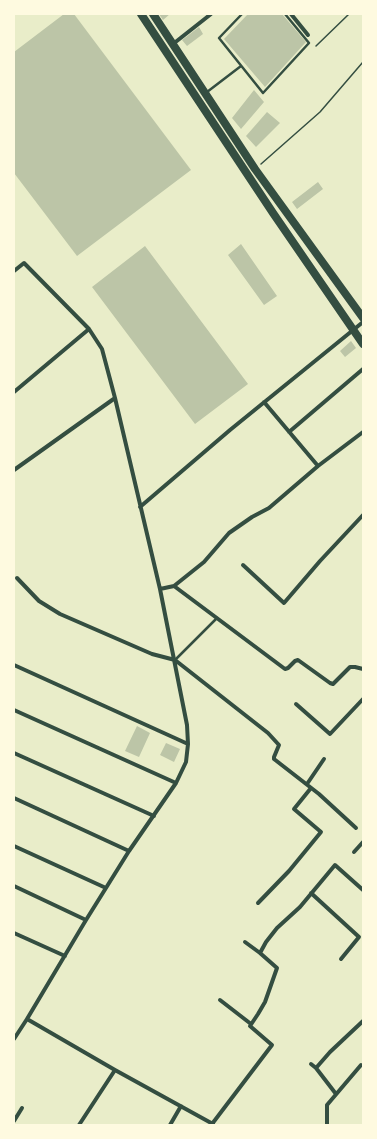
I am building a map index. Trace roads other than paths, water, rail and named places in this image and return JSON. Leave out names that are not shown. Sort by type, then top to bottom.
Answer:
[{"type":"highway","points":[[141,14],[273,213],[363,344]]},
{"type":"highway","points":[[153,14],[255,169],[363,318]]},
{"type":"street","points":[[172,44],[211,14]]},
{"type":"street","points":[[290,14],[308,35]]},
{"type":"street","points":[[14,271],[24,263],[89,329],[102,349],[160,589],[187,725],[188,744],[186,762],[176,783],[129,851],[14,1038]]},
{"type":"street","points":[[140,507],[264,402],[363,322]]},
{"type":"street","points":[[14,392],[89,329]]},
{"type":"street","points":[[289,432],[363,369]]},
{"type":"street","points":[[14,470],[115,398]]},
{"type":"street","points":[[264,402],[318,466]]},
{"type":"street","points":[[160,589],[174,586],[204,562],[229,533],[252,517],[269,508],[318,466],[363,432]]},
{"type":"street","points":[[243,565],[284,603],[363,515]]},
{"type":"street","points":[[17,578],[40,601],[60,614],[152,654],[175,660],[268,733],[279,745],[274,759],[307,784],[356,828]]},
{"type":"street","points":[[174,586],[285,669],[298,660],[333,684],[350,667],[363,669]]},
{"type":"street","points":[[14,665],[188,744]]},
{"type":"street","points":[[296,704],[330,734],[363,700]]},
{"type":"street","points":[[14,710],[176,783]]},
{"type":"street","points":[[14,753],[154,816]]},
{"type":"street","points":[[307,784],[324,759]]},
{"type":"street","points":[[258,903],[289,871],[321,832],[294,809],[311,788]]},
{"type":"street","points":[[14,798],[129,851]]},
{"type":"street","points":[[354,852],[363,842]]},
{"type":"street","points":[[14,846],[106,888]]},
{"type":"street","points":[[260,953],[277,928],[300,907],[334,865],[363,890]]},
{"type":"street","points":[[14,886],[86,920]]},
{"type":"street","points":[[311,893],[363,940]]},
{"type":"street","points":[[14,933],[64,956]]},
{"type":"street","points":[[341,959],[359,937]]},
{"type":"street","points":[[245,942],[277,968],[265,1002],[251,1024]]},
{"type":"street","points":[[27,1019],[213,1124],[272,1045],[250,1026],[251,1024],[220,1000]]},
{"type":"street","points":[[316,1068],[330,1052],[363,1021]]},
{"type":"street","points":[[311,1064],[316,1068],[336,1094]]},
{"type":"street","points":[[327,1125],[327,1104],[361,1065]]},
{"type":"street","points":[[79,1125],[115,1070]]},
{"type":"street","points":[[170,1125],[181,1106]]},
{"type":"street","points":[[14,1121],[22,1108]]},
{"type":"lane","points":[[242,14],[219,38],[263,93],[310,43],[285,14]]},
{"type":"lane","points":[[205,94],[241,66]]},
{"type":"lane","points":[[175,660],[217,617]]}]
